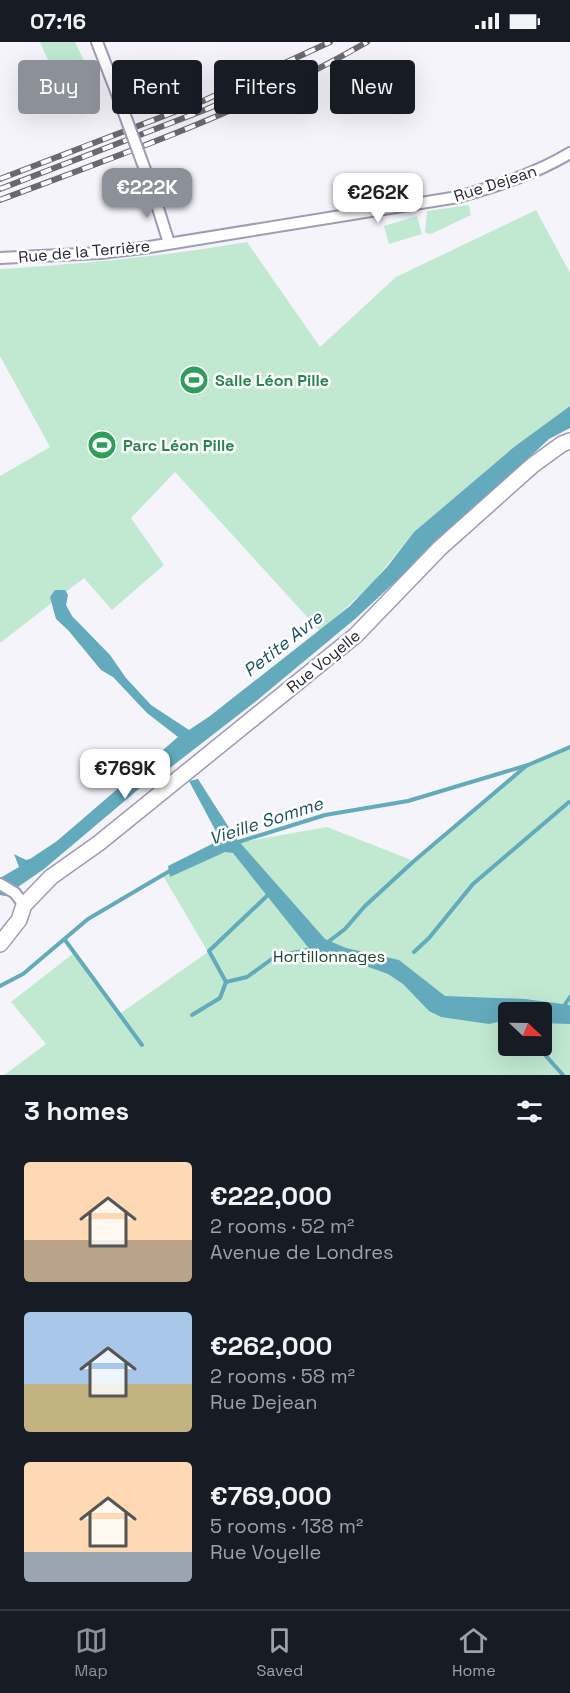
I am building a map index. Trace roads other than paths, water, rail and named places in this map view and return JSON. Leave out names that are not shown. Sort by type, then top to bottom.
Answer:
[{"type":"street","points":[[97,42],[151,186],[169,243]]},
{"type":"street","name":"Rue Dejean","points":[[169,243],[458,197],[533,172],[570,153]]},
{"type":"street","name":"Rue de la Terrière","points":[[0,258],[101,253],[169,243]]},
{"type":"street","name":"Rue Voyelle","points":[[20,899],[43,898],[65,879],[99,843],[356,635],[440,548],[533,465],[562,444],[570,441]]},
{"type":"street","points":[[0,884],[20,899],[20,920],[0,944]]},
{"type":"water","points":[[570,406],[570,428],[549,439],[355,619],[255,702],[166,771],[159,772],[44,869],[5,896],[0,895],[0,878],[19,867],[14,854],[26,860],[30,859],[57,841],[178,737],[147,713],[113,677],[101,670],[56,619],[50,597],[55,590],[65,590],[68,595],[66,605],[72,616],[110,655],[126,678],[151,705],[189,730],[350,606],[387,567],[414,532],[514,447]]},
{"type":"water","points":[[198,779],[235,837],[325,939],[346,948],[399,960],[445,996],[548,1002],[498,1002],[498,1022],[489,1024],[441,1017],[429,1011],[403,984],[388,974],[363,965],[315,956],[233,853],[225,852],[170,877],[168,866],[212,844],[219,837],[189,781]]},
{"type":"water","points":[[552,1003],[570,1005],[570,1024],[552,1023]]},
{"type":"waterway","name":"Vieille Somme","points":[[235,843],[325,815],[408,801],[528,765],[570,747]]},
{"type":"waterway","points":[[328,942],[345,929],[365,906],[414,861],[526,766]]},
{"type":"waterway","points":[[414,952],[429,938],[473,884],[569,802]]},
{"type":"waterway","name":"Vieille Somme","points":[[0,986],[23,974],[88,919],[173,869]]},
{"type":"waterway","points":[[271,892],[209,951],[226,982],[247,977],[276,956],[313,949]]},
{"type":"waterway","points":[[65,940],[142,1045]]},
{"type":"waterway","points":[[192,1015],[220,998],[226,982]]},
{"type":"waterway","points":[[562,1009],[570,997]]},
{"type":"waterway","points":[[546,1056],[563,1075]]},
{"type":"railway","points":[[0,179],[203,101],[330,42]]},
{"type":"railway","points":[[0,200],[141,147],[233,109],[367,42]]},
{"type":"railway","points":[[0,189],[214,106]]},
{"type":"place","name":"Salle Léon Pille","points":[[194,380]]},
{"type":"place","name":"Parc Léon Pille","points":[[102,445]]},
{"type":"water label","name":"Petite Avre","points":[[283,644]]},
{"type":"park label","name":"Hortillonnages","points":[[329,956]]}]
